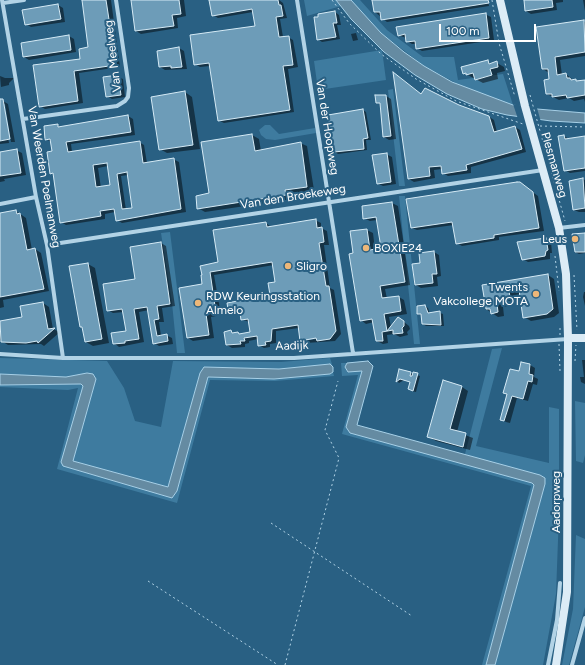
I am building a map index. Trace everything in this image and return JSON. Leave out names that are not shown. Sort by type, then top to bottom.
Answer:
[{"type":"main road","name":"Plesmanweg","points":[[500,0],[525,106],[526,123],[543,170],[560,228],[566,274],[568,338]]},
{"type":"main road","name":"Aadijk","points":[[568,338],[585,338]]},
{"type":"main road","name":"Aadorpweg","points":[[556,665],[567,592],[568,338]]},
{"type":"street","points":[[3,2],[24,0]]},
{"type":"street","name":"Van Meelweg","points":[[23,119],[118,106],[125,101],[128,97],[129,88],[116,0]]},
{"type":"street","name":"Van der Hoopweg","points":[[297,0],[353,353]]},
{"type":"street","name":"Van Weerden Poelmanweg","points":[[3,2],[36,197],[47,245],[63,358]]},
{"type":"street","name":"Van den Broekeweg","points":[[47,245],[543,170]]},
{"type":"street","points":[[0,204],[36,197]]},
{"type":"street","points":[[560,228],[585,225]]},
{"type":"street","name":"Aadijk","points":[[0,354],[63,358],[294,358],[560,340],[568,338]]},
{"type":"street","points":[[548,665],[556,620],[560,583]]},
{"type":"street","points":[[572,665],[585,618]]},
{"type":"path","points":[[332,0],[349,22],[378,51],[416,79],[456,101],[526,123],[585,127]]},
{"type":"path","points":[[492,0],[499,43],[515,97]]},
{"type":"path","points":[[534,107],[538,122]]},
{"type":"path","points":[[555,251],[559,292]]},
{"type":"path","points":[[558,361],[560,326]]},
{"type":"path","points":[[285,665],[340,458],[325,430],[338,381]]},
{"type":"path","points":[[271,523],[412,616]]},
{"type":"path","points":[[148,581],[278,665]]},
{"type":"shaded area","points":[[304,0],[336,0],[341,6],[307,16]]},
{"type":"shaded area","points":[[336,0],[351,0],[381,33],[404,52],[424,66],[452,82],[513,105],[537,109],[585,113],[585,123],[551,121],[507,115],[482,109],[447,94],[415,75],[384,52],[351,19]]},
{"type":"shaded area","points":[[351,0],[360,0],[387,30],[423,57],[454,57],[458,80],[503,74],[513,105],[469,90],[424,66],[381,33]]},
{"type":"shaded area","points":[[382,50],[386,80],[318,90],[314,61]]},
{"type":"shaded area","points":[[393,89],[405,186],[399,186],[388,90]]},
{"type":"shaded area","points":[[265,125],[270,125],[279,134],[315,128],[316,133],[275,140],[266,139],[261,135],[259,130]]},
{"type":"shaded area","points":[[399,196],[405,196],[420,344],[414,344]]},
{"type":"shaded area","points":[[170,232],[185,353],[177,353],[172,303],[161,233]]},
{"type":"shaded area","points":[[502,348],[476,446],[549,463],[549,407],[559,409],[559,513],[556,594],[543,665],[495,665],[545,484],[465,454],[492,349]]},
{"type":"shaded area","points":[[0,358],[107,361],[124,388],[135,421],[161,427],[173,361],[281,362],[330,358],[333,367],[330,364],[279,369],[204,367],[200,373],[168,487],[73,461],[96,379],[87,373],[66,377],[0,374]]},
{"type":"shaded area","points":[[368,361],[373,366],[357,425],[540,475],[545,478],[545,484],[495,665],[486,665],[534,485],[532,483],[350,433],[346,427],[362,371],[348,372],[345,367],[347,363]]},
{"type":"shaded area","points":[[341,363],[347,363],[345,367],[362,371],[346,427],[532,483],[534,485],[486,665],[482,665],[531,486],[342,434],[358,375],[342,376]]},
{"type":"shaded area","points":[[330,364],[333,367],[333,372],[330,374],[274,379],[208,377],[177,491],[172,498],[63,466],[61,462],[83,386],[81,384],[0,385],[0,374],[66,377],[87,373],[93,374],[96,379],[73,461],[168,487],[200,373],[204,367],[279,369]]},
{"type":"shaded area","points":[[333,372],[334,376],[275,381],[210,380],[177,503],[57,469],[78,388],[68,390],[0,387],[0,385],[81,384],[83,386],[63,466],[172,498],[177,491],[208,377],[274,379],[330,374]]},
{"type":"shaded area","points":[[575,401],[585,403],[585,455],[583,463],[576,461]]},
{"type":"shaded area","points":[[576,535],[585,539],[585,607],[569,665],[562,665],[573,609]]},
{"type":"pier","points":[[513,104],[537,108],[541,122],[518,119]]},
{"type":"building","points":[[82,0],[106,0],[116,65],[74,71],[78,101],[39,107],[33,65],[80,59],[79,49],[88,47]]},
{"type":"building","points":[[131,0],[179,0],[181,14],[172,15],[174,26],[135,31]]},
{"type":"building","points":[[209,0],[278,0],[279,5],[281,5],[283,16],[276,17],[279,37],[289,36],[293,65],[283,66],[290,110],[218,121],[209,63],[194,65],[190,35],[255,26],[252,9],[212,16]]},
{"type":"building","points":[[372,0],[488,0],[489,3],[381,20],[380,12],[374,12]]},
{"type":"building","points":[[524,0],[552,0],[553,7],[525,11]]},
{"type":"building","points":[[58,4],[61,19],[25,25],[22,10]]},
{"type":"building","points":[[335,11],[337,23],[333,23],[336,37],[317,40],[314,17],[318,17],[318,14]]},
{"type":"building","points":[[486,13],[489,38],[416,49],[415,41],[406,42],[405,34],[398,36],[396,27]]},
{"type":"building","points":[[584,20],[585,52],[555,57],[557,75],[566,73],[567,78],[570,78],[571,80],[585,80],[585,95],[567,98],[566,95],[552,97],[552,94],[546,94],[544,80],[549,79],[548,69],[542,69],[536,27]]},
{"type":"building","points":[[69,35],[71,50],[23,57],[21,43]]},
{"type":"building","points":[[179,47],[182,67],[159,67],[157,51]]},
{"type":"building","points":[[488,60],[489,64],[497,61],[498,67],[490,69],[492,75],[475,80],[473,73],[466,75],[466,73],[463,74],[461,67]]},
{"type":"building","points":[[393,72],[421,94],[425,88],[459,105],[489,116],[494,132],[515,126],[522,149],[466,165],[467,170],[442,174],[441,166],[429,167],[430,176],[408,179]]},
{"type":"building","points":[[118,75],[121,95],[106,97],[103,77]]},
{"type":"building","points":[[185,91],[193,145],[159,150],[151,97]]},
{"type":"building","points":[[375,95],[386,95],[391,136],[383,137],[380,103],[376,103]]},
{"type":"building","points":[[0,99],[3,99],[10,139],[0,141]]},
{"type":"building","points":[[363,109],[368,138],[363,139],[364,149],[334,152],[328,115]]},
{"type":"building","points":[[128,115],[131,132],[66,142],[68,152],[140,141],[143,163],[174,158],[181,209],[116,221],[114,209],[100,211],[101,216],[60,223],[53,173],[50,174],[47,152],[52,151],[50,139],[45,140],[44,126],[58,124],[58,127]],"holes":[[[107,163],[110,185],[96,187],[93,165]],[[127,172],[132,208],[122,209],[117,174]]]},
{"type":"building","points":[[252,134],[255,151],[301,142],[307,187],[285,190],[286,195],[197,209],[196,196],[209,193],[201,142]]},
{"type":"building","points":[[564,135],[565,139],[585,136],[585,168],[564,171],[558,136]]},
{"type":"building","points":[[17,149],[21,173],[0,176],[0,152]]},
{"type":"building","points":[[387,153],[391,182],[377,184],[372,155]]},
{"type":"building","points":[[583,178],[585,208],[573,210],[569,181]]},
{"type":"building","points":[[520,182],[533,192],[539,228],[494,235],[494,238],[456,244],[452,222],[411,228],[406,199]]},
{"type":"building","points":[[392,202],[405,282],[380,286],[382,298],[399,296],[401,311],[384,314],[387,331],[398,317],[404,321],[404,326],[402,328],[403,333],[393,334],[393,330],[382,332],[383,341],[376,341],[372,319],[360,321],[349,254],[353,253],[350,231],[367,229],[370,250],[381,248],[376,217],[363,219],[362,206]]},
{"type":"building","points":[[16,210],[17,214],[20,213],[27,250],[35,248],[44,289],[0,297],[0,213]]},
{"type":"building","points":[[316,219],[317,228],[322,227],[324,242],[319,243],[326,286],[329,286],[336,331],[330,339],[317,341],[316,338],[300,341],[298,325],[272,329],[271,341],[265,342],[266,345],[258,346],[257,336],[244,338],[245,341],[240,341],[241,344],[226,345],[224,332],[231,330],[232,333],[238,332],[239,334],[250,332],[248,319],[241,320],[239,307],[228,309],[227,303],[270,295],[268,283],[275,282],[272,262],[210,272],[216,313],[206,314],[209,335],[187,338],[179,288],[202,284],[200,266],[218,262],[213,230],[266,222],[267,227]]},
{"type":"building","points":[[585,233],[585,252],[575,252],[572,234]]},
{"type":"building","points":[[546,238],[548,250],[546,251],[545,256],[522,260],[517,242]]},
{"type":"building","points":[[161,242],[170,304],[157,306],[159,319],[154,320],[157,336],[167,334],[168,341],[153,344],[147,307],[134,309],[139,339],[125,341],[125,343],[113,344],[111,333],[126,331],[122,309],[107,311],[103,284],[135,279],[130,247]]},
{"type":"building","points":[[434,251],[437,274],[432,274],[433,283],[415,285],[412,264],[420,263],[419,253]]},
{"type":"building","points":[[88,263],[102,339],[85,342],[82,327],[80,327],[69,266]]},
{"type":"building","name":"Twents Vakcollege MOTA","points":[[548,274],[553,309],[547,314],[523,318],[519,290],[509,291],[510,297],[502,298],[502,303],[497,304],[498,312],[491,314],[490,309],[486,309],[482,285]]},
{"type":"building","points":[[43,302],[48,329],[55,328],[38,343],[37,341],[26,343],[1,342],[0,321],[22,317],[20,306]]},
{"type":"building","points":[[425,305],[428,313],[440,311],[441,325],[422,324],[421,314],[417,314],[417,306]]},
{"type":"building","points":[[521,362],[530,364],[529,374],[533,375],[532,382],[528,381],[523,399],[512,396],[504,421],[500,420],[507,394],[503,393],[510,369],[519,371]]},
{"type":"building","points":[[399,369],[411,372],[410,376],[412,376],[413,372],[418,373],[413,391],[408,389],[410,382],[400,379],[396,382]]},
{"type":"building","points":[[443,380],[462,386],[450,429],[466,433],[463,447],[427,437]]},
{"type":"place","name":"Leus","points":[[575,239]]},
{"type":"place","name":"BOXIE24","points":[[366,248]]},
{"type":"place","name":"Sligro","points":[[288,266]]},
{"type":"place","name":"Twents Vakcollege MOTA","points":[[536,294]]},
{"type":"place","name":"RDW Keuringsstation Almelo","points":[[198,303]]}]
